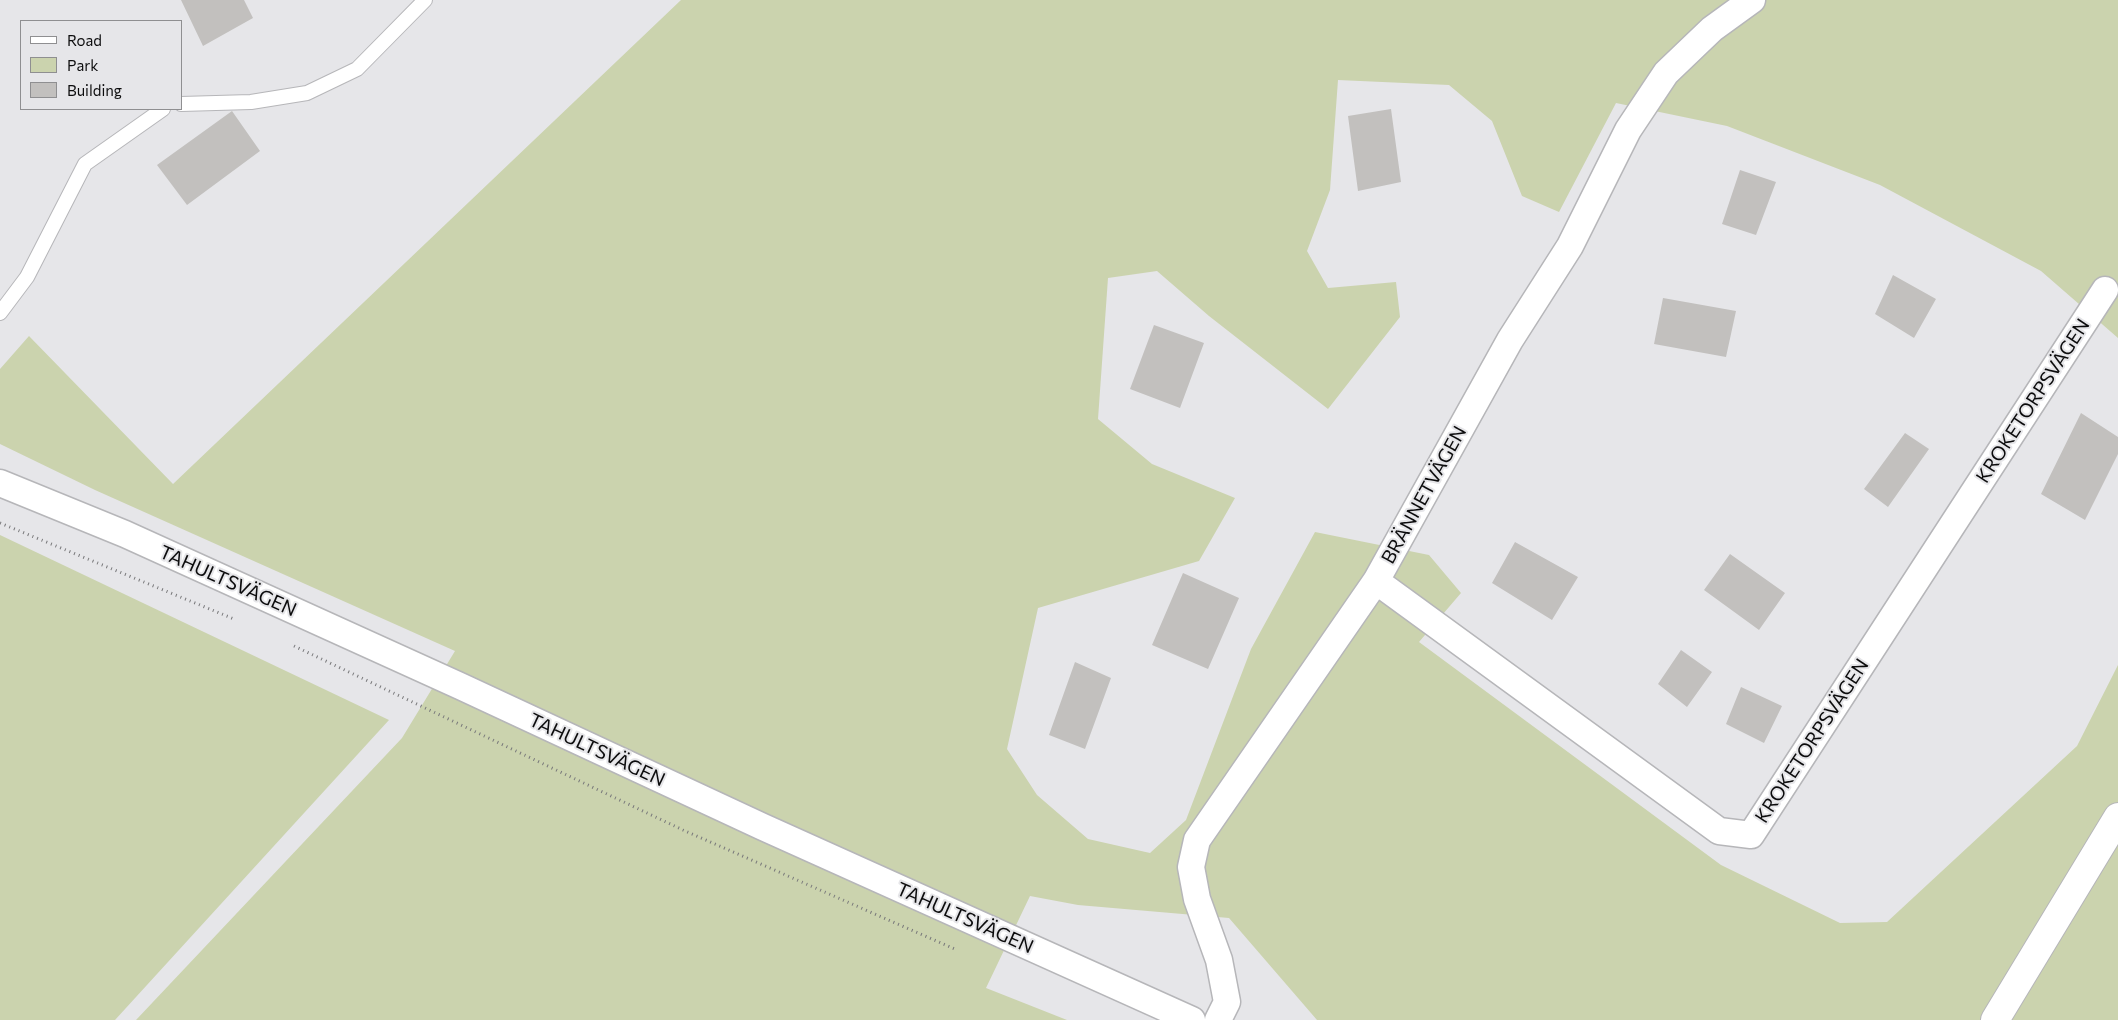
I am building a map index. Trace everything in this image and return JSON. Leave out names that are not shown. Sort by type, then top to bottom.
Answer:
[{"type":"street","name":"BRÄNNETVÄGEN","points":[[1218,1020],[1226,1002],[1219,960],[1198,899],[1191,867],[1197,840],[1376,581],[1510,340],[1570,246],[1628,130],[1666,73],[1712,28],[1752,0]]},
{"type":"street","name":"KROKETORPSVÄGEN","points":[[1376,581],[1719,831],[1751,834],[2105,290]]},
{"type":"street","name":"TAHULTSVÄGEN","points":[[0,482],[124,534],[460,686],[763,827],[1192,1020]]},
{"type":"street","points":[[1995,1020],[2118,817]]},
{"type":"lane","points":[[182,104],[251,102],[307,93],[357,69],[425,0]]},
{"type":"lane","points":[[0,313],[27,277],[85,164],[162,110]]},
{"type":"path","points":[[0,523],[241,622]]},
{"type":"path","points":[[286,642],[684,830],[964,953]]},
{"type":"green space","points":[[681,0],[2118,0],[2118,338],[2041,271],[1880,185],[1727,126],[1616,103],[1559,212],[1522,196],[1492,121],[1449,85],[1338,80],[1330,190],[1307,251],[1328,288],[1396,282],[1400,317],[1328,409],[1209,316],[1157,271],[1108,278],[1098,419],[1152,464],[1235,498],[1199,561],[1038,608],[1007,749],[1037,795],[1088,839],[1150,853],[1186,820],[1251,649],[1315,532],[1429,555],[1461,593],[1419,642],[1721,865],[1840,923],[1887,922],[2077,746],[2118,665],[2118,1020],[1317,1020],[1229,918],[1078,905],[1030,896],[986,988],[1067,1020],[136,1020],[402,738],[455,651],[95,490],[0,444],[0,369],[29,336],[173,484]]},
{"type":"green space","points":[[0,535],[389,720],[115,1020],[0,1020]]},
{"type":"building","points":[[181,0],[244,0],[253,18],[203,46]]},
{"type":"building","points":[[1391,109],[1401,182],[1358,191],[1348,116]]},
{"type":"building","points":[[232,111],[260,151],[187,205],[157,165]]},
{"type":"building","points":[[1740,170],[1776,182],[1756,235],[1722,224]]},
{"type":"building","points":[[1893,275],[1936,299],[1914,338],[1875,314]]},
{"type":"building","points":[[1663,298],[1736,311],[1726,357],[1654,344]]},
{"type":"building","points":[[1154,325],[1204,343],[1180,408],[1130,389]]},
{"type":"building","points":[[2081,413],[2118,437],[2118,454],[2085,520],[2041,494]]},
{"type":"building","points":[[1905,433],[1929,449],[1888,507],[1864,489]]},
{"type":"building","points":[[1515,542],[1578,577],[1552,620],[1492,583]]},
{"type":"building","points":[[1730,554],[1785,593],[1759,630],[1704,590]]},
{"type":"building","points":[[1183,573],[1239,598],[1208,669],[1152,645]]},
{"type":"building","points":[[1681,650],[1712,672],[1687,707],[1658,684]]},
{"type":"building","points":[[1075,662],[1111,678],[1085,749],[1049,735]]},
{"type":"building","points":[[1741,687],[1782,706],[1764,743],[1726,724]]}]
